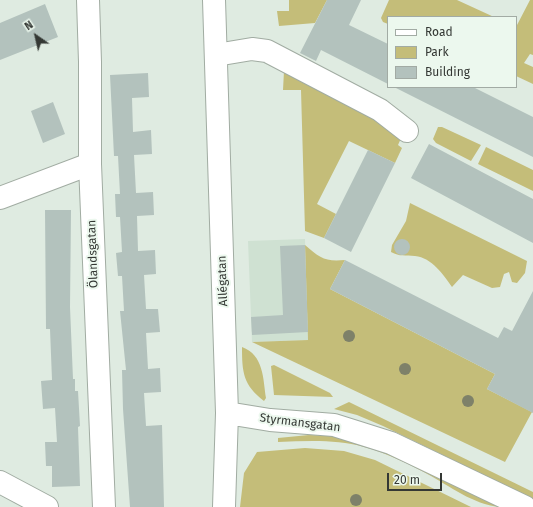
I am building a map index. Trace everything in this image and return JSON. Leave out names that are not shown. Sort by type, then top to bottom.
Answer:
[{"type":"street","name":"Ölandsgatan","points":[[88,0],[90,62],[90,164],[104,507]]},
{"type":"street","name":"Allégatan","points":[[214,0],[227,413],[224,507]]},
{"type":"street","points":[[216,55],[252,49],[267,51],[380,110],[407,131]]},
{"type":"street","points":[[0,198],[90,164]]},
{"type":"street","name":"Styrmansgatan","points":[[227,413],[270,420],[334,425],[384,440],[525,507]]},
{"type":"street","points":[[0,482],[47,507]]},
{"type":"shaded area","points":[[305,239],[308,340],[252,342],[248,241]]},
{"type":"green space","points":[[289,0],[327,0],[315,23],[279,26],[277,11],[289,11]]},
{"type":"green space","points":[[389,0],[457,0],[492,16],[387,16],[387,24],[383,22],[381,18]]},
{"type":"green space","points":[[530,0],[533,0],[533,55],[530,54],[524,63],[533,67],[533,84],[517,76],[517,25]]},
{"type":"green space","points":[[284,71],[380,114],[402,136],[398,145],[402,148],[395,163],[349,141],[317,204],[336,214],[324,238],[305,231],[301,90],[283,90]]},
{"type":"green space","points":[[438,127],[442,127],[481,145],[471,161],[436,143],[433,139]]},
{"type":"green space","points":[[486,147],[533,170],[533,191],[478,164]]},
{"type":"green space","points":[[410,203],[527,261],[525,273],[517,283],[512,282],[509,272],[504,274],[500,287],[492,288],[463,275],[452,287],[441,272],[427,260],[421,257],[394,254],[391,252],[392,245],[406,221]]},
{"type":"green space","points":[[305,245],[319,256],[328,260],[345,260],[330,289],[495,374],[487,389],[532,412],[505,462],[252,342],[308,340]]},
{"type":"green space","points":[[242,347],[255,356],[261,368],[266,398],[264,401],[252,389],[245,377],[242,364]]},
{"type":"green space","points":[[274,365],[330,393],[333,397],[274,395],[271,366]]},
{"type":"green space","points":[[349,402],[533,492],[533,499],[383,426],[357,415],[334,409]]},
{"type":"green space","points":[[309,435],[334,436],[364,442],[504,507],[476,501],[407,464],[364,447],[353,444],[332,442],[278,442],[278,438]]},
{"type":"green space","points":[[305,448],[344,451],[375,460],[471,507],[240,507],[244,473],[257,452]]},
{"type":"building","points":[[327,0],[361,0],[349,25],[387,44],[387,83],[321,50],[316,61],[300,53]]},
{"type":"building","points":[[45,4],[58,37],[0,60],[0,23]]},
{"type":"building","points":[[148,73],[149,97],[132,98],[133,132],[151,130],[152,154],[134,155],[136,193],[153,192],[154,215],[137,216],[138,251],[155,250],[156,274],[144,275],[146,309],[158,309],[160,332],[146,333],[148,369],[160,368],[161,392],[144,393],[146,426],[162,425],[164,507],[130,507],[123,409],[122,370],[126,370],[120,311],[124,311],[122,276],[118,276],[116,253],[122,252],[120,217],[116,217],[115,194],[120,194],[118,156],[114,156],[110,75]]},
{"type":"building","points":[[396,88],[475,88],[533,117],[533,157]]},
{"type":"building","points":[[53,102],[65,134],[43,143],[31,111]]},
{"type":"building","points":[[429,144],[533,199],[533,243],[411,178]]},
{"type":"building","points":[[368,150],[395,163],[351,252],[324,238]]},
{"type":"building","points":[[45,210],[71,210],[70,307],[73,379],[75,379],[75,391],[78,391],[80,426],[78,427],[80,486],[52,487],[52,466],[46,466],[45,442],[57,442],[55,408],[43,409],[41,381],[52,380],[50,329],[46,329]]},
{"type":"building","points":[[402,239],[408,241],[410,247],[408,253],[402,255],[396,253],[394,247],[396,241]]},
{"type":"building","points":[[305,245],[308,332],[252,335],[251,317],[283,315],[280,246]]},
{"type":"building","points":[[345,260],[498,338],[504,327],[512,331],[533,291],[533,413],[487,389],[495,374],[330,289]]}]
